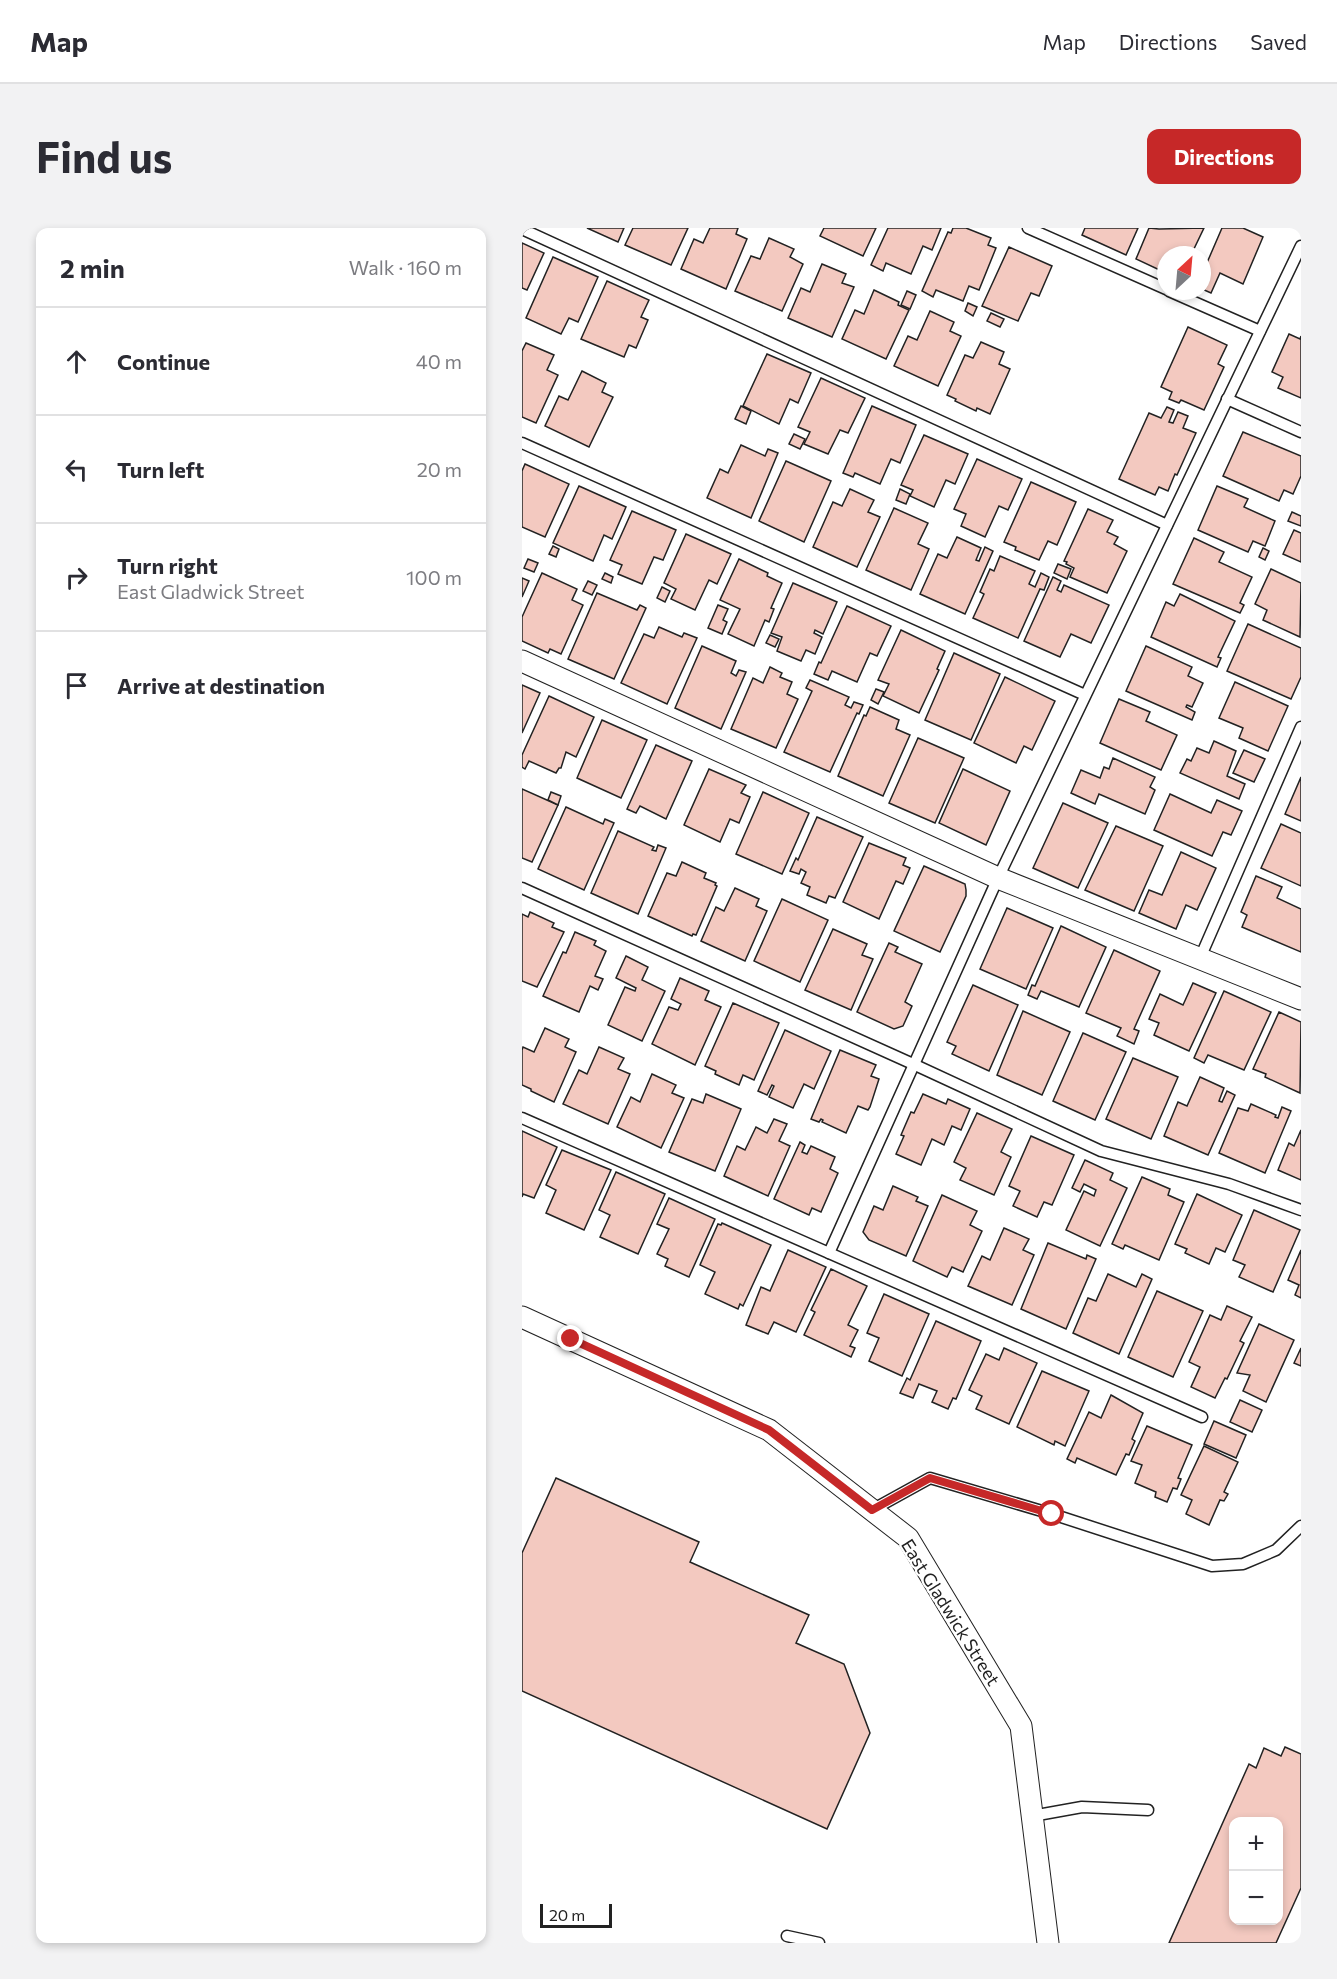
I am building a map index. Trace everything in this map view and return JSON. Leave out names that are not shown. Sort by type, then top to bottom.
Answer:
[{"type":"street","points":[[522,661],[998,878],[1301,999]]},
{"type":"street","name":"East Gladwick Street","points":[[522,1317],[769,1430],[908,1538],[1021,1726],[1047,1943]]},
{"type":"lane","points":[[1028,228],[1157,285]]},
{"type":"lane","points":[[522,229],[1167,525]]},
{"type":"lane","points":[[829,1253],[998,878],[1301,246]]},
{"type":"lane","points":[[1190,300],[1260,331]]},
{"type":"lane","points":[[1227,399],[1301,432]]},
{"type":"lane","points":[[522,443],[1085,695]]},
{"type":"lane","points":[[1200,958],[1301,727]]},
{"type":"lane","points":[[522,888],[914,1064],[1101,1152],[1229,1184],[1301,1209]]},
{"type":"lane","points":[[522,1118],[1202,1416]]},
{"type":"lane","points":[[872,1510],[930,1478],[1052,1514],[1212,1566],[1243,1564],[1276,1550],[1301,1526]]},
{"type":"lane","points":[[1032,1816],[1082,1807],[1148,1810]]},
{"type":"lane","points":[[787,1936],[819,1943]]},
{"type":"building","points":[[587,228],[624,228],[618,242]]},
{"type":"building","points":[[633,228],[688,228],[671,265],[625,245]]},
{"type":"building","points":[[710,228],[738,228],[736,234],[747,239],[726,289],[681,269],[694,239],[703,243]]},
{"type":"building","points":[[824,228],[876,228],[863,256],[820,236]]},
{"type":"building","points":[[888,228],[941,228],[932,250],[923,246],[911,274],[886,263],[883,271],[871,265]]},
{"type":"building","points":[[953,228],[966,228],[991,238],[988,245],[996,248],[979,290],[969,286],[963,301],[936,290],[933,297],[922,291],[948,232],[951,233]]},
{"type":"building","points":[[1085,228],[1138,228],[1126,255],[1082,235]]},
{"type":"building","points":[[1149,228],[1204,228],[1195,246],[1157,246],[1157,269],[1136,259]]},
{"type":"building","points":[[1222,228],[1243,228],[1263,237],[1243,284],[1220,273],[1211,293],[1211,253]]},
{"type":"building","points":[[769,238],[794,249],[790,257],[803,264],[782,311],[735,291],[751,256],[760,259]]},
{"type":"building","points":[[522,243],[544,253],[527,290],[522,288]]},
{"type":"building","points":[[1009,247],[1052,266],[1039,296],[1031,293],[1018,321],[982,306]]},
{"type":"building","points":[[553,257],[598,277],[578,322],[569,318],[561,334],[526,318]]},
{"type":"building","points":[[822,264],[846,274],[842,283],[854,287],[832,337],[788,318],[801,288],[810,292]]},
{"type":"building","points":[[607,281],[649,300],[641,317],[648,320],[636,348],[629,345],[624,357],[581,339]]},
{"type":"building","points":[[874,290],[899,302],[898,305],[909,310],[886,359],[842,339],[855,310],[864,314]]},
{"type":"building","points":[[907,291],[916,295],[910,309],[901,305]]},
{"type":"building","points":[[968,303],[977,307],[973,316],[965,311]]},
{"type":"building","points":[[930,311],[954,322],[950,331],[961,336],[938,386],[894,366],[908,336],[917,340]]},
{"type":"building","points":[[991,313],[1004,319],[1000,327],[987,321]]},
{"type":"building","points":[[1188,327],[1227,345],[1218,364],[1224,367],[1204,410],[1181,400],[1179,403],[1169,399],[1172,392],[1161,387]]},
{"type":"building","points":[[1289,334],[1300,339],[1301,336],[1301,398],[1278,388],[1283,377],[1272,372]]},
{"type":"building","points":[[981,342],[1004,352],[999,364],[1010,369],[990,414],[977,408],[976,411],[947,395],[965,355],[973,358]]},
{"type":"building","points":[[526,343],[554,355],[547,370],[558,375],[536,423],[522,417],[522,351]]},
{"type":"building","points":[[767,354],[811,373],[798,403],[790,399],[779,424],[743,406]]},
{"type":"building","points":[[582,371],[606,383],[602,392],[613,397],[589,447],[545,426],[559,396],[568,400]]},
{"type":"building","points":[[821,378],[865,398],[848,433],[840,430],[828,454],[804,444],[810,432],[798,427]]},
{"type":"building","points":[[741,406],[751,411],[746,424],[735,419]]},
{"type":"building","points":[[872,406],[916,425],[900,463],[891,459],[880,484],[855,473],[853,477],[843,473]]},
{"type":"building","points":[[1167,407],[1174,410],[1169,422],[1173,423],[1178,412],[1188,416],[1183,428],[1196,433],[1168,491],[1159,487],[1155,495],[1119,479],[1149,413],[1161,418]]},
{"type":"building","points":[[1243,432],[1301,456],[1301,476],[1293,494],[1284,490],[1279,501],[1223,476]]},
{"type":"building","points":[[794,434],[805,439],[800,449],[789,444]]},
{"type":"building","points":[[924,435],[968,454],[955,484],[946,480],[934,507],[910,496],[913,490],[901,485]]},
{"type":"building","points":[[741,445],[765,456],[768,449],[778,453],[751,518],[707,498],[720,469],[728,473]]},
{"type":"building","points":[[977,459],[1022,479],[1008,510],[999,506],[985,537],[961,526],[966,514],[954,509]]},
{"type":"building","points":[[786,461],[831,481],[804,542],[759,521]]},
{"type":"building","points":[[525,464],[569,484],[545,537],[522,527],[522,471]]},
{"type":"building","points":[[1031,482],[1076,502],[1057,545],[1048,541],[1039,560],[1015,550],[1016,547],[1004,542]]},
{"type":"building","points":[[579,486],[626,507],[612,539],[604,535],[593,561],[553,543]]},
{"type":"building","points":[[1217,486],[1248,499],[1244,507],[1275,521],[1265,546],[1253,541],[1248,552],[1198,530]]},
{"type":"building","points":[[850,489],[874,500],[868,512],[880,517],[857,567],[813,547],[833,502],[842,506]]},
{"type":"building","points":[[900,489],[910,494],[906,504],[896,500]]},
{"type":"building","points":[[894,508],[928,523],[918,544],[929,549],[911,590],[866,570]]},
{"type":"building","points":[[1088,509],[1113,520],[1107,532],[1118,537],[1114,544],[1127,551],[1107,593],[1070,577],[1074,568],[1064,561]]},
{"type":"building","points":[[632,511],[676,530],[663,560],[654,557],[642,584],[618,574],[622,565],[610,560]]},
{"type":"building","points":[[1292,512],[1301,516],[1301,526],[1288,521]]},
{"type":"building","points":[[1294,530],[1301,533],[1301,562],[1283,554]]},
{"type":"building","points":[[686,534],[731,554],[717,584],[709,580],[695,610],[671,599],[676,589],[664,583]]},
{"type":"building","points":[[957,537],[981,548],[976,560],[979,561],[985,547],[993,551],[965,614],[920,594],[938,554],[947,558]]},
{"type":"building","points":[[1194,538],[1224,552],[1219,562],[1252,577],[1240,603],[1244,605],[1240,613],[1173,584]]},
{"type":"building","points":[[553,546],[559,549],[556,557],[549,554]]},
{"type":"building","points":[[1263,548],[1269,551],[1265,560],[1259,557]]},
{"type":"building","points":[[1000,556],[1035,571],[1029,584],[1035,587],[1041,573],[1049,577],[1044,590],[1040,589],[1018,638],[973,618],[984,594],[980,592],[990,569],[994,571]]},
{"type":"building","points":[[528,559],[538,563],[534,572],[524,568]]},
{"type":"building","points":[[739,559],[768,573],[767,576],[782,583],[771,608],[774,609],[769,622],[765,620],[754,646],[728,634],[740,609],[720,600]]},
{"type":"building","points":[[1058,564],[1071,569],[1067,579],[1054,573]]},
{"type":"building","points":[[1271,569],[1301,583],[1300,637],[1263,620],[1267,610],[1255,604]]},
{"type":"building","points":[[542,573],[577,589],[572,600],[583,605],[561,654],[550,649],[548,653],[522,641],[522,617]]},
{"type":"building","points":[[605,573],[613,577],[611,583],[602,579]]},
{"type":"building","points":[[1053,577],[1061,581],[1057,590],[1061,592],[1064,585],[1109,605],[1091,643],[1071,634],[1060,657],[1024,641]]},
{"type":"building","points":[[522,578],[529,581],[522,597]]},
{"type":"building","points":[[588,581],[597,585],[592,595],[583,591]]},
{"type":"building","points":[[793,583],[837,602],[823,634],[815,630],[814,633],[822,637],[815,654],[806,650],[801,661],[777,651],[782,637],[771,633]]},
{"type":"building","points":[[662,587],[670,591],[665,602],[657,598]]},
{"type":"building","points":[[597,593],[637,610],[640,605],[646,608],[614,679],[568,659]]},
{"type":"building","points":[[1180,594],[1235,621],[1218,657],[1221,658],[1217,667],[1151,637],[1166,602],[1174,606]]},
{"type":"building","points":[[718,605],[728,609],[723,620],[727,622],[722,634],[708,628]]},
{"type":"building","points":[[847,606],[891,626],[877,656],[870,653],[857,682],[832,671],[828,680],[814,674]]},
{"type":"building","points":[[1248,624],[1301,648],[1301,677],[1291,699],[1227,671]]},
{"type":"building","points":[[659,627],[682,637],[684,633],[697,638],[667,704],[621,683],[644,634],[654,638]]},
{"type":"building","points":[[901,630],[945,651],[937,669],[939,670],[919,713],[883,696],[889,684],[878,680]]},
{"type":"building","points":[[770,635],[779,639],[775,647],[766,643]]},
{"type":"building","points":[[702,646],[736,661],[731,673],[736,676],[739,670],[746,672],[721,729],[675,708]]},
{"type":"building","points":[[1146,646],[1192,667],[1188,676],[1203,683],[1192,707],[1187,705],[1186,707],[1195,712],[1192,720],[1126,691]]},
{"type":"building","points":[[954,653],[1000,674],[971,740],[925,720]]},
{"type":"building","points":[[770,667],[782,673],[780,677],[792,682],[787,694],[798,699],[776,748],[731,729],[753,678],[763,683]]},
{"type":"building","points":[[1005,677],[1055,701],[1032,750],[1024,746],[1016,763],[974,743]]},
{"type":"building","points":[[810,680],[849,697],[845,705],[851,708],[854,702],[863,705],[859,714],[857,713],[830,772],[784,752],[812,691],[806,688]]},
{"type":"building","points":[[1235,682],[1288,706],[1268,751],[1239,738],[1243,728],[1219,718]]},
{"type":"building","points":[[522,685],[540,693],[522,733]]},
{"type":"building","points":[[876,689],[884,692],[878,704],[871,700]]},
{"type":"building","points":[[549,696],[594,717],[576,757],[566,752],[561,768],[556,773],[529,761],[525,769],[522,767],[522,755]]},
{"type":"building","points":[[1119,699],[1150,712],[1146,721],[1177,735],[1161,770],[1100,743]]},
{"type":"building","points":[[870,707],[899,720],[896,729],[910,735],[883,796],[838,776],[864,715],[866,716]]},
{"type":"building","points":[[602,720],[647,740],[621,798],[577,778]]},
{"type":"building","points":[[918,738],[964,758],[935,823],[889,803]]},
{"type":"building","points":[[1214,741],[1236,751],[1227,776],[1245,784],[1239,799],[1180,773],[1187,759],[1191,761],[1197,748],[1209,753]]},
{"type":"building","points":[[656,745],[692,761],[666,819],[640,806],[636,813],[627,809]]},
{"type":"building","points":[[1244,750],[1265,759],[1254,782],[1233,773]]},
{"type":"building","points":[[1113,758],[1155,777],[1150,787],[1155,790],[1145,814],[1099,794],[1095,804],[1071,793],[1081,770],[1100,778],[1104,767],[1109,769]]},
{"type":"building","points":[[709,769],[746,785],[741,793],[750,797],[739,823],[730,819],[720,842],[684,825]]},
{"type":"building","points":[[963,769],[1010,791],[986,845],[939,823]]},
{"type":"building","points":[[1301,777],[1301,821],[1285,814]]},
{"type":"building","points":[[522,789],[558,805],[532,862],[522,858]]},
{"type":"building","points":[[551,792],[561,796],[558,805],[548,800]]},
{"type":"building","points":[[763,792],[809,813],[782,874],[736,854]]},
{"type":"building","points":[[1170,794],[1211,813],[1217,800],[1242,811],[1231,835],[1223,832],[1212,856],[1154,830]]},
{"type":"building","points":[[1063,803],[1108,823],[1078,888],[1033,868]]},
{"type":"building","points":[[566,807],[603,824],[605,819],[614,823],[584,890],[538,869]]},
{"type":"building","points":[[817,817],[863,837],[835,898],[829,896],[826,903],[807,895],[810,887],[801,883],[806,872],[801,869],[799,874],[790,871],[796,858],[798,860]]},
{"type":"building","points":[[1281,824],[1301,833],[1301,886],[1261,868]]},
{"type":"building","points":[[1116,826],[1163,846],[1134,911],[1085,890]]},
{"type":"building","points":[[618,831],[654,847],[652,850],[656,851],[658,845],[666,848],[638,914],[591,893]]},
{"type":"building","points":[[869,843],[906,858],[903,865],[910,868],[903,884],[896,881],[879,919],[843,902]]},
{"type":"building","points":[[1181,852],[1216,868],[1197,910],[1186,905],[1176,929],[1139,913],[1149,890],[1162,895]]},
{"type":"building","points":[[682,862],[706,873],[704,878],[716,883],[717,886],[696,935],[692,936],[648,916],[667,873],[676,876]]},
{"type":"building","points":[[924,866],[965,884],[966,896],[940,952],[894,931]]},
{"type":"building","points":[[1256,876],[1282,887],[1277,898],[1301,909],[1301,952],[1242,927],[1247,915],[1241,912]]},
{"type":"building","points":[[735,888],[759,899],[756,906],[767,911],[745,961],[701,941],[716,907],[724,911]]},
{"type":"building","points":[[782,899],[828,920],[800,982],[754,961]]},
{"type":"building","points":[[1007,908],[1053,928],[1026,989],[980,969]]},
{"type":"building","points":[[530,912],[554,923],[552,927],[564,932],[537,987],[522,981],[522,914],[528,917]]},
{"type":"building","points":[[1061,926],[1106,947],[1079,1007],[1041,991],[1037,999],[1028,995],[1032,985],[1035,986]]},
{"type":"building","points":[[833,929],[867,944],[862,955],[873,959],[851,1010],[805,990]]},
{"type":"building","points":[[575,932],[596,941],[594,945],[606,951],[595,976],[603,979],[598,990],[590,986],[579,1012],[543,996]]},
{"type":"building","points":[[889,943],[898,947],[895,952],[922,964],[905,1002],[912,1006],[903,1026],[894,1029],[857,1012]]},
{"type":"building","points":[[1114,950],[1160,971],[1134,1029],[1139,1031],[1134,1044],[1117,1036],[1121,1028],[1086,1013]]},
{"type":"building","points":[[626,956],[648,967],[642,980],[665,991],[642,1041],[608,1025],[625,987],[635,991],[636,988],[616,978]]},
{"type":"building","points":[[680,978],[709,991],[705,1000],[721,1007],[695,1065],[652,1044],[669,1007],[678,1010],[681,1004],[671,999]]},
{"type":"building","points":[[1193,983],[1216,993],[1189,1051],[1154,1035],[1159,1023],[1149,1019],[1160,994],[1183,1005]]},
{"type":"building","points":[[973,985],[1018,1005],[989,1071],[952,1054],[956,1046],[947,1042]]},
{"type":"building","points":[[1224,991],[1271,1012],[1244,1070],[1208,1055],[1204,1063],[1194,1058]]},
{"type":"building","points":[[733,1003],[779,1023],[754,1080],[743,1075],[739,1085],[715,1074],[716,1071],[705,1066]]},
{"type":"building","points":[[1023,1011],[1070,1032],[1042,1095],[997,1075]]},
{"type":"building","points":[[1279,1012],[1301,1022],[1300,1093],[1253,1069]]},
{"type":"building","points":[[545,1028],[569,1039],[565,1047],[576,1052],[554,1102],[522,1085],[523,1047],[534,1052]]},
{"type":"building","points":[[785,1030],[831,1051],[814,1089],[804,1084],[793,1108],[769,1097],[774,1086],[772,1085],[767,1095],[758,1091]]},
{"type":"building","points":[[1083,1033],[1126,1052],[1095,1120],[1053,1101]]},
{"type":"building","points":[[599,1047],[624,1058],[618,1069],[630,1074],[608,1124],[563,1104],[579,1070],[587,1074]]},
{"type":"building","points":[[840,1050],[876,1065],[871,1076],[879,1079],[870,1107],[868,1110],[858,1106],[846,1133],[822,1122],[821,1119],[819,1122],[811,1119]]},
{"type":"building","points":[[1133,1058],[1178,1077],[1151,1139],[1106,1119]]},
{"type":"building","points":[[652,1074],[676,1085],[672,1093],[684,1098],[661,1148],[617,1127],[631,1097],[640,1102]]},
{"type":"building","points":[[1200,1077],[1224,1088],[1219,1101],[1222,1102],[1227,1091],[1235,1095],[1208,1155],[1164,1136],[1178,1102],[1187,1106]]},
{"type":"building","points":[[706,1094],[741,1109],[715,1171],[669,1152],[692,1099],[703,1103]]},
{"type":"building","points":[[923,1094],[946,1104],[948,1099],[970,1109],[961,1130],[952,1126],[944,1145],[932,1139],[921,1165],[896,1154],[911,1112],[914,1113]]},
{"type":"building","points":[[1251,1104],[1278,1118],[1282,1107],[1291,1111],[1265,1173],[1219,1153],[1238,1108],[1248,1111]]},
{"type":"building","points":[[977,1113],[1012,1129],[1001,1152],[1011,1157],[994,1195],[960,1180],[966,1168],[954,1162]]},
{"type":"building","points":[[774,1119],[787,1124],[779,1141],[790,1146],[768,1196],[724,1176],[737,1146],[745,1150],[756,1127],[767,1133]]},
{"type":"building","points":[[1301,1130],[1301,1180],[1278,1170],[1289,1143],[1294,1146]]},
{"type":"building","points":[[522,1131],[557,1147],[534,1198],[523,1194],[522,1197]]},
{"type":"building","points":[[1031,1136],[1074,1155],[1052,1205],[1044,1202],[1037,1217],[1013,1206],[1020,1191],[1009,1186]]},
{"type":"building","points":[[800,1142],[805,1145],[802,1152],[807,1154],[811,1146],[835,1157],[830,1169],[838,1173],[821,1212],[812,1208],[809,1215],[774,1199]]},
{"type":"building","points":[[562,1150],[611,1170],[584,1230],[546,1213],[556,1190],[546,1185]]},
{"type":"building","points":[[1085,1160],[1113,1173],[1110,1180],[1127,1188],[1100,1246],[1066,1230],[1084,1191],[1094,1196],[1096,1190],[1084,1184],[1080,1192],[1072,1188]]},
{"type":"building","points":[[616,1172],[665,1194],[638,1254],[600,1237],[610,1215],[599,1210]]},
{"type":"building","points":[[1142,1177],[1170,1189],[1168,1195],[1184,1202],[1159,1260],[1125,1245],[1123,1249],[1112,1244]]},
{"type":"building","points":[[893,1186],[918,1197],[916,1201],[928,1206],[906,1256],[869,1240],[863,1232],[874,1206],[883,1210]]},
{"type":"building","points":[[1197,1194],[1242,1215],[1225,1252],[1216,1248],[1209,1264],[1185,1253],[1187,1249],[1175,1244]]},
{"type":"building","points":[[942,1195],[977,1211],[970,1225],[982,1231],[963,1272],[952,1267],[947,1277],[913,1261]]},
{"type":"building","points":[[669,1198],[715,1219],[689,1277],[665,1266],[668,1259],[657,1254],[669,1229],[657,1224]]},
{"type":"building","points":[[1254,1210],[1300,1230],[1273,1292],[1239,1277],[1245,1265],[1233,1260]]},
{"type":"building","points":[[722,1223],[771,1245],[743,1306],[740,1304],[738,1309],[705,1294],[715,1272],[700,1265],[718,1224]]},
{"type":"building","points":[[1004,1228],[1029,1239],[1023,1250],[1034,1255],[1012,1305],[968,1286],[982,1256],[990,1260]]},
{"type":"building","points":[[1048,1243],[1086,1259],[1087,1255],[1096,1259],[1066,1329],[1021,1309]]},
{"type":"building","points":[[788,1250],[826,1267],[796,1332],[774,1322],[768,1334],[746,1325],[761,1287],[770,1291]]},
{"type":"building","points":[[1301,1250],[1301,1298],[1295,1295],[1299,1285],[1288,1280]]},
{"type":"building","points":[[831,1269],[867,1286],[848,1325],[858,1330],[850,1346],[855,1348],[851,1357],[804,1335],[815,1312],[811,1310]]},
{"type":"building","points":[[1108,1274],[1136,1287],[1142,1274],[1152,1279],[1119,1354],[1073,1333],[1088,1298],[1096,1301]]},
{"type":"building","points":[[1157,1291],[1203,1311],[1173,1377],[1128,1357]]},
{"type":"building","points":[[884,1294],[929,1314],[902,1376],[869,1361],[879,1338],[867,1333]]},
{"type":"building","points":[[1227,1306],[1252,1317],[1240,1341],[1244,1343],[1215,1398],[1191,1387],[1200,1367],[1189,1362],[1210,1315],[1221,1320]]},
{"type":"building","points":[[936,1321],[981,1341],[956,1399],[953,1398],[948,1409],[932,1402],[937,1391],[919,1384],[913,1398],[900,1393],[907,1378],[910,1380]]},
{"type":"building","points":[[1259,1324],[1294,1340],[1266,1402],[1243,1391],[1250,1375],[1237,1373]]},
{"type":"building","points":[[1004,1348],[1037,1363],[1009,1424],[976,1409],[982,1396],[969,1390],[986,1354],[999,1360]]},
{"type":"building","points":[[1301,1348],[1301,1366],[1294,1363]]},
{"type":"building","points":[[1042,1371],[1089,1391],[1065,1446],[1055,1441],[1054,1445],[1017,1427]]},
{"type":"building","points":[[1111,1395],[1143,1413],[1132,1439],[1135,1441],[1129,1455],[1126,1454],[1116,1475],[1077,1458],[1075,1463],[1067,1459],[1089,1412],[1101,1418]]},
{"type":"building","points":[[1240,1400],[1262,1410],[1252,1432],[1230,1422]]},
{"type":"building","points":[[1214,1421],[1246,1435],[1236,1458],[1204,1444]]},
{"type":"building","points":[[1147,1426],[1192,1445],[1178,1478],[1181,1479],[1177,1489],[1173,1488],[1167,1502],[1155,1497],[1156,1492],[1135,1483],[1142,1465],[1131,1461]]},
{"type":"building","points":[[1204,1446],[1238,1462],[1224,1492],[1228,1494],[1224,1501],[1220,1500],[1209,1525],[1186,1514],[1192,1500],[1181,1495]]},
{"type":"building","points":[[556,1478],[699,1542],[690,1562],[809,1615],[796,1643],[844,1664],[870,1733],[827,1829],[522,1691],[522,1553]]},
{"type":"building","points":[[1285,1747],[1301,1754],[1301,1888],[1276,1943],[1169,1943],[1249,1764],[1256,1768],[1264,1748],[1281,1756]]},
{"type":"route","points":[[571,1339],[769,1430],[872,1510],[930,1478],[1052,1514]]}]
